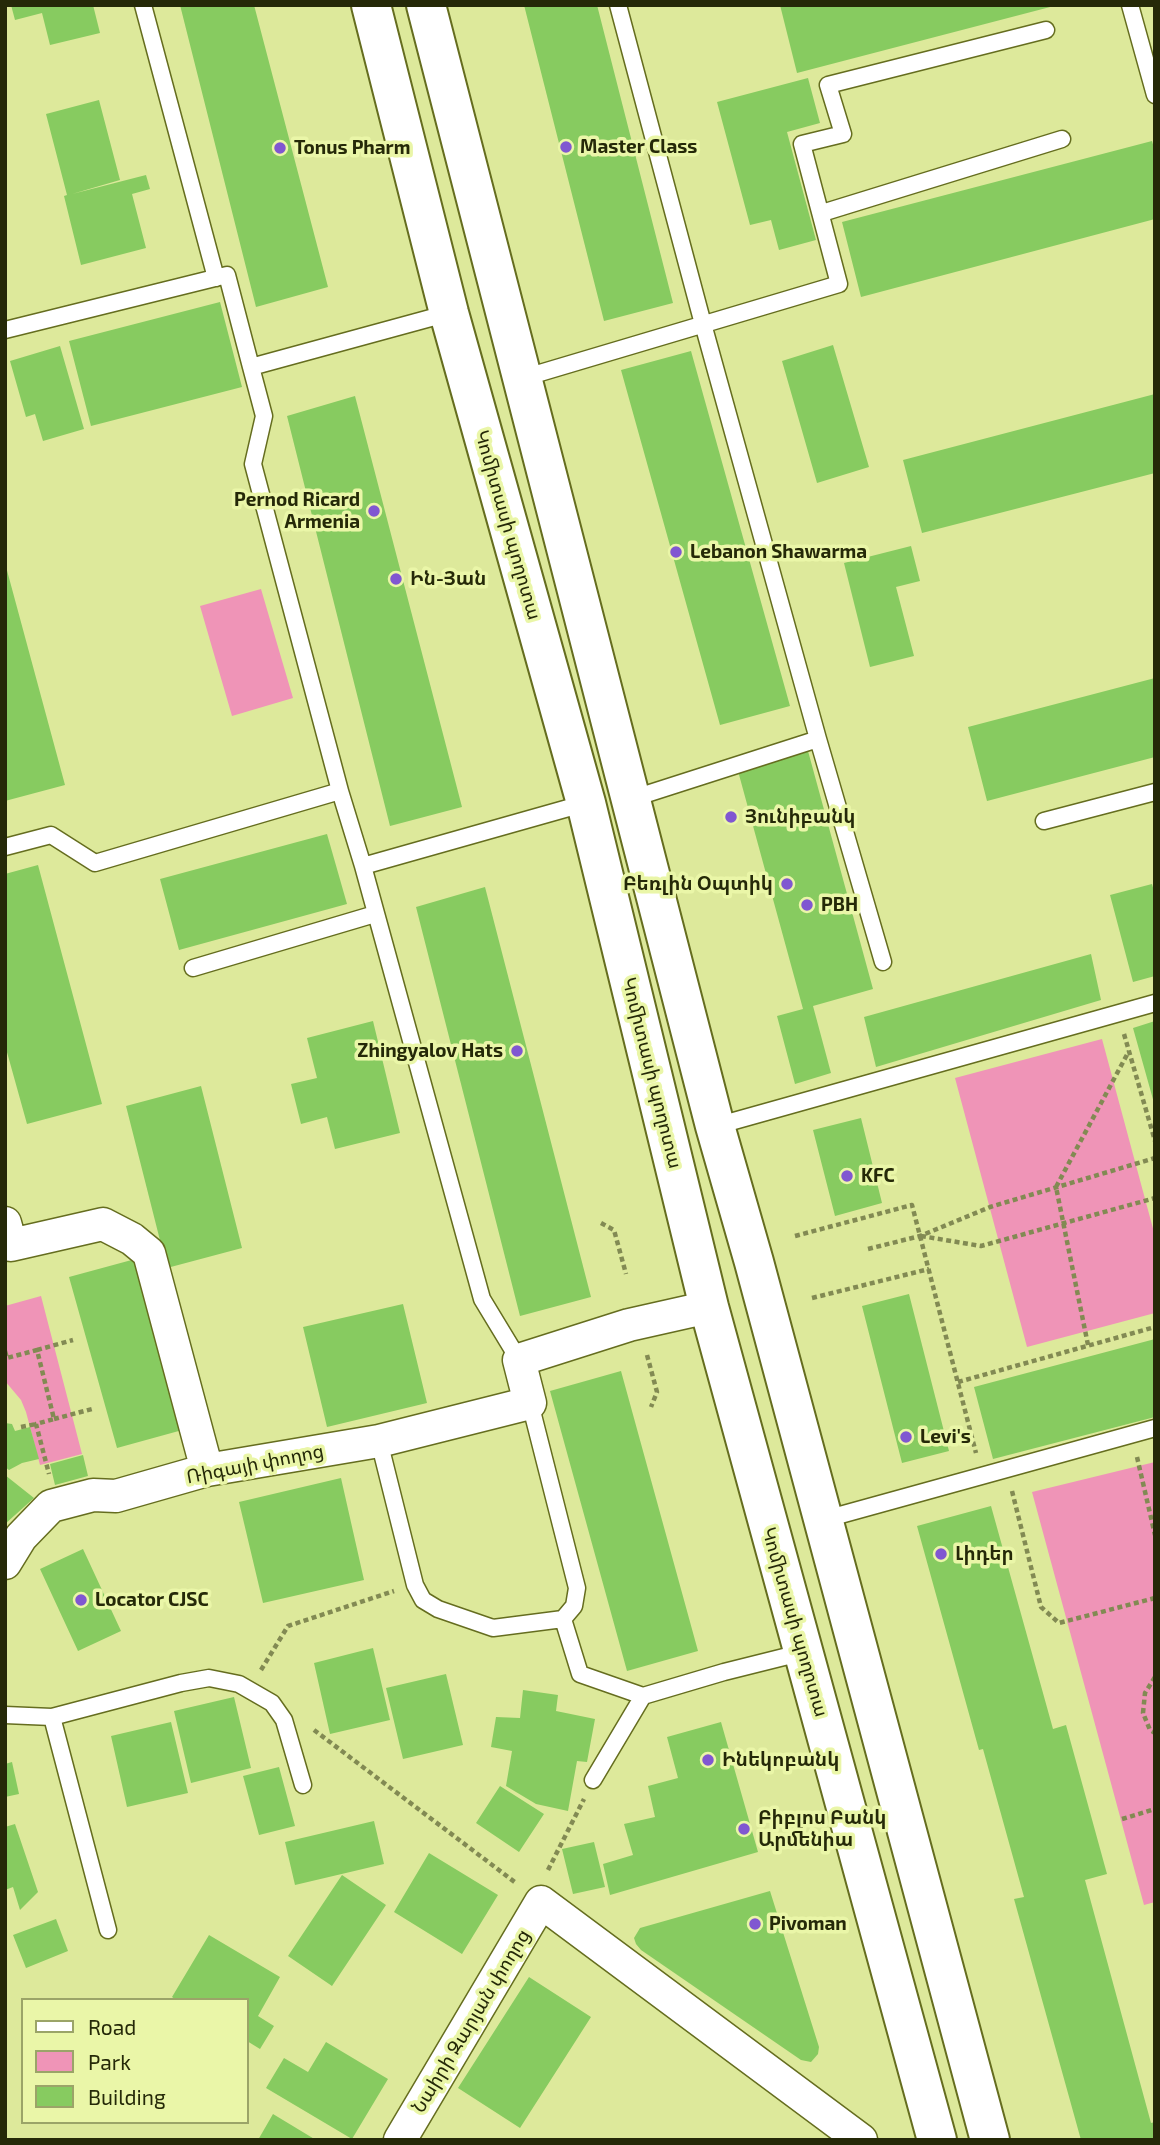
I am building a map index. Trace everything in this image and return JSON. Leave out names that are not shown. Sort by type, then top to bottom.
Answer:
[{"type":"main road","name":"Կոմիտասի պողոտա","points":[[370,5],[449,313],[586,803],[709,1307],[937,2140]]},
{"type":"main road","points":[[426,5],[715,1126],[990,2140]]},
{"type":"street","points":[[8,1234],[103,1224],[132,1239],[149,1254],[207,1470]]},
{"type":"street","points":[[530,1403],[519,1360],[629,1325],[709,1307]]},
{"type":"street","name":"Ռիգայի փողոց","points":[[5,1563],[21,1537],[51,1507],[93,1495],[116,1496],[207,1470],[379,1441],[530,1403]]},
{"type":"street","points":[[541,1902],[861,2140]]},
{"type":"street","name":"Նաիրի Զարյան փողոց","points":[[400,2140],[541,1902]]},
{"type":"lane","points":[[143,5],[216,278]]},
{"type":"lane","points":[[618,5],[703,324],[883,962]]},
{"type":"lane","points":[[1130,5],[1155,95]]},
{"type":"lane","points":[[523,378],[839,284],[802,144],[843,134],[828,85],[1045,30]]},
{"type":"lane","points":[[821,213],[1062,139]]},
{"type":"lane","points":[[5,330],[227,275],[264,416],[253,464],[340,791],[482,1299],[519,1360]]},
{"type":"lane","points":[[251,366],[449,313]]},
{"type":"lane","points":[[631,799],[818,739]]},
{"type":"lane","points":[[5,847],[51,835],[95,863],[340,791]]},
{"type":"lane","points":[[1044,821],[1155,792]]},
{"type":"lane","points":[[363,866],[586,803]]},
{"type":"lane","points":[[193,968],[375,914]]},
{"type":"lane","points":[[715,1126],[1155,1003]]},
{"type":"lane","points":[[379,1441],[415,1585],[423,1600],[438,1609],[493,1628],[563,1619],[574,1606],[576,1588],[530,1403]]},
{"type":"lane","points":[[822,1520],[1155,1428]]},
{"type":"lane","points":[[563,1619],[580,1674],[642,1696],[804,1652]]},
{"type":"lane","points":[[5,1715],[52,1717],[209,1678],[239,1684],[272,1703],[284,1720],[303,1785]]},
{"type":"lane","points":[[593,1780],[642,1696]]},
{"type":"lane","points":[[52,1717],[108,1930]]},
{"type":"path","points":[[1118,1013],[1155,1141]]},
{"type":"path","points":[[1088,1345],[1056,1187],[1129,1051]]},
{"type":"path","points":[[868,1249],[920,1236],[990,1207],[1155,1158]]},
{"type":"path","points":[[920,1236],[981,1246],[1155,1198]]},
{"type":"path","points":[[795,1236],[912,1205],[982,1476]]},
{"type":"path","points":[[601,1223],[614,1230],[626,1274]]},
{"type":"path","points":[[812,1298],[929,1269]]},
{"type":"path","points":[[958,1382],[1155,1327]]},
{"type":"path","points":[[5,1350],[6,1359],[73,1340]]},
{"type":"path","points":[[645,1347],[657,1392],[651,1407]]},
{"type":"path","points":[[37,1350],[54,1419]]},
{"type":"path","points":[[21,1427],[92,1409]]},
{"type":"path","points":[[36,1424],[51,1485],[51,1507]]},
{"type":"path","points":[[1131,1435],[1155,1535]]},
{"type":"path","points":[[1006,1469],[1041,1607],[1059,1623],[1155,1598]]},
{"type":"path","points":[[248,1689],[288,1626],[415,1585]]},
{"type":"path","points":[[1155,1677],[1145,1693],[1143,1713],[1150,1730],[1155,1732]]},
{"type":"path","points":[[308,1725],[541,1902],[546,1874],[593,1780]]},
{"type":"path","points":[[1122,1819],[1155,1809]]},
{"type":"green space","points":[[261,589],[293,698],[232,716],[200,606]]},
{"type":"green space","points":[[1102,1039],[1155,1236],[1155,1313],[1027,1347],[955,1078]]},
{"type":"green space","points":[[41,1296],[82,1454],[40,1465],[21,1400],[5,1381],[5,1306]]},
{"type":"green space","points":[[1155,1462],[1155,1902],[1144,1905],[1032,1492]]},
{"type":"building","points":[[11,5],[93,5],[100,33],[50,45],[42,13],[15,20]]},
{"type":"building","points":[[180,5],[254,5],[328,287],[256,307]]},
{"type":"building","points":[[524,5],[597,5],[673,303],[604,321]]},
{"type":"building","points":[[780,5],[1054,5],[1054,6],[797,73]]},
{"type":"building","points":[[808,78],[820,123],[787,132],[816,240],[779,250],[771,220],[750,225],[717,102]]},
{"type":"building","points":[[99,100],[120,180],[72,194],[146,175],[150,189],[132,194],[146,248],[81,265],[64,196],[67,195],[46,114]]},
{"type":"building","points":[[1152,141],[1155,151],[1155,219],[861,297],[842,222]]},
{"type":"building","points":[[220,302],[242,387],[91,426],[69,341]]},
{"type":"building","points":[[833,345],[869,467],[817,483],[782,361]]},
{"type":"building","points":[[60,346],[84,429],[43,441],[35,414],[26,417],[10,361]]},
{"type":"building","points":[[691,351],[790,706],[720,725],[621,370]]},
{"type":"building","points":[[1155,394],[1155,473],[922,533],[903,460]]},
{"type":"building","points":[[355,396],[462,807],[390,826],[287,416]]},
{"type":"building","points":[[911,546],[920,581],[896,587],[914,656],[870,667],[844,563]]},
{"type":"building","points":[[5,563],[65,785],[5,801]]},
{"type":"building","points":[[1155,678],[1155,757],[987,801],[968,727]]},
{"type":"building","points":[[808,751],[873,989],[813,1006],[831,1073],[795,1084],[777,1016],[803,1009],[738,771]]},
{"type":"building","points":[[327,834],[347,904],[179,950],[160,879]]},
{"type":"building","points":[[38,865],[102,1104],[27,1124],[5,1045],[5,874]]},
{"type":"building","points":[[1152,884],[1155,895],[1155,976],[1133,982],[1110,895]]},
{"type":"building","points":[[485,887],[591,1297],[520,1316],[416,907]]},
{"type":"building","points":[[1091,954],[1101,1000],[876,1067],[864,1017]]},
{"type":"building","points":[[373,1021],[400,1133],[335,1149],[327,1117],[301,1124],[291,1084],[317,1078],[307,1038]]},
{"type":"building","points":[[1155,1021],[1155,1103],[1154,1103],[1133,1028]]},
{"type":"building","points":[[201,1086],[242,1248],[167,1268],[126,1106]]},
{"type":"building","points":[[861,1118],[882,1203],[835,1216],[813,1130]]},
{"type":"building","points":[[139,1258],[186,1429],[117,1448],[69,1277]]},
{"type":"building","points":[[909,1294],[949,1451],[902,1463],[862,1306]]},
{"type":"building","points":[[403,1304],[427,1403],[327,1427],[303,1327]]},
{"type":"building","points":[[1155,1339],[1155,1417],[993,1459],[974,1387]]},
{"type":"building","points":[[621,1371],[698,1651],[627,1671],[550,1391]]},
{"type":"building","points":[[5,1423],[12,1424],[15,1431],[30,1427],[39,1459],[9,1470],[5,1467]]},
{"type":"building","points":[[83,1455],[88,1476],[55,1485],[50,1464]]},
{"type":"building","points":[[5,1475],[34,1498],[5,1524]]},
{"type":"building","points":[[341,1478],[364,1580],[263,1603],[239,1502]]},
{"type":"building","points":[[991,1506],[1053,1729],[1066,1725],[1107,1874],[1085,1880],[1151,2123],[1155,2122],[1155,2140],[1081,2140],[1014,1899],[1024,1897],[983,1749],[979,1750],[917,1526]]},
{"type":"building","name":"Locator CJSC","points":[[83,1549],[121,1631],[78,1651],[40,1569]]},
{"type":"building","points":[[373,1648],[390,1720],[330,1734],[314,1663]]},
{"type":"building","points":[[446,1674],[463,1745],[403,1759],[386,1688]]},
{"type":"building","points":[[523,1690],[558,1695],[556,1711],[595,1719],[587,1762],[577,1761],[568,1811],[536,1804],[506,1786],[512,1751],[491,1747],[496,1717],[520,1718]]},
{"type":"building","points":[[234,1697],[251,1768],[191,1783],[174,1711]]},
{"type":"building","points":[[171,1722],[188,1793],[127,1807],[111,1736]]},
{"type":"building","points":[[721,1722],[758,1852],[610,1895],[603,1864],[633,1855],[624,1824],[655,1817],[648,1786],[678,1778],[667,1737]]},
{"type":"building","points":[[12,1762],[19,1794],[5,1797],[5,1764]]},
{"type":"building","points":[[279,1767],[295,1826],[259,1835],[243,1776]]},
{"type":"building","points":[[500,1786],[544,1814],[519,1852],[476,1823]]},
{"type":"building","points":[[374,1821],[384,1864],[295,1885],[285,1842]]},
{"type":"building","points":[[15,1824],[38,1892],[20,1910],[13,1887],[5,1890],[5,1827]]},
{"type":"building","points":[[594,1842],[605,1887],[573,1894],[562,1849]]},
{"type":"building","points":[[429,1853],[498,1895],[462,1954],[394,1912]]},
{"type":"building","points":[[342,1875],[386,1905],[332,1986],[288,1956]]},
{"type":"building","points":[[770,1891],[819,2047],[818,2054],[811,2062],[801,2060],[641,1950],[634,1938],[640,1928]]},
{"type":"building","points":[[56,1919],[68,1951],[26,1968],[13,1935]]},
{"type":"building","points":[[209,1935],[280,1977],[258,2016],[274,2026],[260,2049],[248,2042],[248,1998],[172,1997]]},
{"type":"building","points":[[529,1977],[591,2017],[520,2128],[458,2088]]},
{"type":"building","points":[[326,2042],[388,2079],[352,2139],[266,2088],[284,2058],[308,2072]]},
{"type":"building","points":[[273,2114],[316,2140],[258,2140]]},
{"type":"place","name":"Master Class","points":[[566,147]]},
{"type":"place","name":"Tonus Pharm","points":[[280,148]]},
{"type":"place","name":"Pernod Ricard Armenia","points":[[374,511]]},
{"type":"place","name":"Lebanon Shawarma","points":[[676,552]]},
{"type":"place","name":"Ին-Յան","points":[[396,579]]},
{"type":"place","name":"Յունիբանկ","points":[[731,817]]},
{"type":"place","name":"Բեռլին Օպտիկ","points":[[787,884]]},
{"type":"place","name":"PBH","points":[[807,905]]},
{"type":"place","name":"Zhingyalov Hats","points":[[517,1051]]},
{"type":"place","name":"KFC","points":[[847,1176]]},
{"type":"place","name":"Levi's","points":[[906,1437]]},
{"type":"place","name":"Լիդեր","points":[[941,1554]]},
{"type":"place","name":"Locator CJSC","points":[[81,1600]]},
{"type":"place","name":"Ինեկոբանկ","points":[[708,1760]]},
{"type":"place","name":"Բիբլոս Բանկ Արմենիա","points":[[744,1829]]},
{"type":"place","name":"Pivoman","points":[[755,1924]]}]
